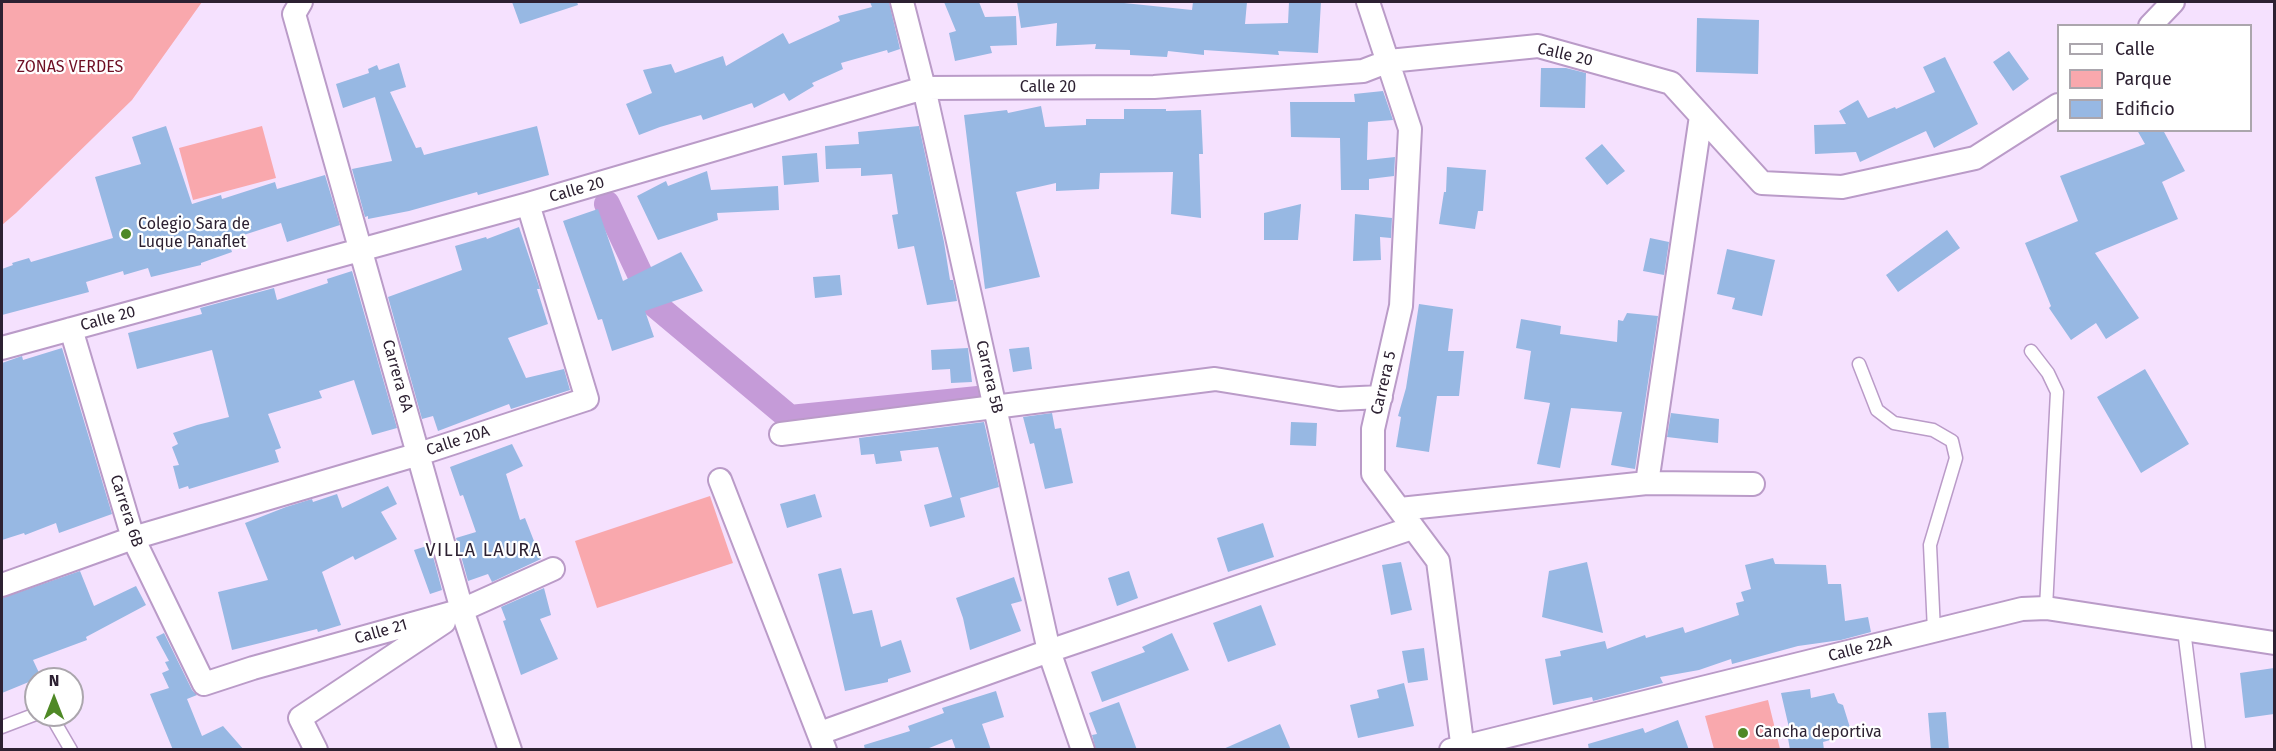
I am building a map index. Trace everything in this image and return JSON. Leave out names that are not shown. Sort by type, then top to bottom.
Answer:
[{"type":"street","name":"Carrera 6A","points":[[301,2],[294,14],[462,610],[510,750]]},
{"type":"street","name":"Carrera 5B","points":[[902,2],[924,88],[1049,651],[1083,750]]},
{"type":"street","name":"Carrera 5","points":[[1368,2],[1410,129],[1401,306],[1373,429],[1373,474],[1438,561],[1459,748]]},
{"type":"street","points":[[2152,24],[2172,2]]},
{"type":"street","name":"Calle 20","points":[[2,348],[528,204],[924,88],[1154,87],[1363,71],[1389,61],[1538,46],[1671,82],[1762,183],[1842,188],[1974,158],[2057,106]]},
{"type":"street","points":[[1647,483],[1701,116]]},
{"type":"street","name":"Calle 20A","points":[[2,585],[133,538],[419,454],[587,399],[528,204]]},
{"type":"street","name":"Carrera 6B","points":[[71,329],[133,538],[204,684]]},
{"type":"street","points":[[781,434],[1215,379],[1339,399],[1381,397]]},
{"type":"street","points":[[720,480],[822,741],[1049,651],[1412,528]]},
{"type":"street","points":[[1400,509],[1647,483],[1753,484]]},
{"type":"street","name":"Calle 21","points":[[204,684],[253,668],[462,610],[553,569]]},
{"type":"street","name":"Calle 22A","points":[[1459,748],[2022,609],[2046,608],[2274,643]]},
{"type":"street","points":[[316,750],[300,718],[462,610]]},
{"type":"lane","points":[[2031,351],[2048,373],[2056,392],[2046,608]]},
{"type":"lane","points":[[1859,364],[1877,410],[1894,423],[1933,430],[1952,441],[1956,458],[1930,545],[1934,631]]},
{"type":"lane","points":[[2184,630],[2199,750]]},
{"type":"lane","points":[[2,727],[24,719]]},
{"type":"lane","points":[[58,727],[71,750]]},
{"type":"green space","name":"ZONAS VERDES","points":[[2,2],[202,2],[132,100],[2,225]]},
{"type":"green space","points":[[262,126],[276,178],[193,200],[179,148]]},
{"type":"green space","points":[[710,496],[733,563],[597,608],[575,541]]},
{"type":"green space","name":"Cancha deportiva","points":[[1768,700],[1780,749],[1714,749],[1705,716]]},
{"type":"building","points":[[512,2],[577,2],[578,5],[520,24]]},
{"type":"building","points":[[870,2],[889,2],[900,49],[888,53],[887,50],[841,63],[843,69],[812,83],[814,86],[789,101],[784,93],[754,108],[752,103],[703,120],[701,115],[639,135],[626,104],[652,93],[643,70],[671,64],[675,73],[723,56],[726,66],[783,33],[789,44],[840,21],[838,16],[872,7]]},
{"type":"building","points":[[944,2],[979,2],[985,17],[1016,16],[1017,45],[990,46],[992,53],[955,61],[949,33],[956,31]]},
{"type":"building","points":[[1017,2],[1124,3],[1192,10],[1193,2],[1247,2],[1245,24],[1288,23],[1289,2],[1321,2],[1318,53],[1278,51],[1279,55],[1204,50],[1204,55],[1168,51],[1167,57],[1130,55],[1130,50],[1095,49],[1096,44],[1056,46],[1057,23],[1021,28]]},
{"type":"building","points":[[1697,18],[1759,20],[1758,74],[1696,72]]},
{"type":"building","points":[[2009,51],[2029,79],[2013,91],[1993,62]]},
{"type":"building","points":[[1945,57],[1978,124],[1934,148],[1926,131],[1860,162],[1856,152],[1815,154],[1814,125],[1846,124],[1839,111],[1858,100],[1868,118],[1935,92],[1923,67]]},
{"type":"building","points":[[399,63],[406,87],[390,92],[416,148],[421,147],[424,155],[537,126],[549,175],[409,211],[368,219],[368,216],[365,217],[352,169],[392,161],[375,97],[343,108],[336,84],[369,73],[368,69],[377,65],[379,70]]},
{"type":"building","points":[[1541,68],[1566,68],[1586,73],[1585,108],[1540,107]]},
{"type":"building","points":[[1383,91],[1393,120],[1368,122],[1367,160],[1395,157],[1394,176],[1369,179],[1369,190],[1341,190],[1340,138],[1291,137],[1290,102],[1355,102],[1354,94]]},
{"type":"building","points":[[1041,106],[1045,127],[1086,125],[1086,119],[1124,119],[1124,109],[1201,110],[1203,154],[1199,154],[1201,218],[1171,214],[1173,172],[1100,173],[1099,189],[1056,191],[1056,183],[1016,192],[1040,277],[985,289],[964,115],[1007,110],[1008,113]]},
{"type":"building","points":[[166,126],[192,204],[221,195],[222,199],[275,182],[277,189],[325,175],[340,225],[287,242],[281,223],[228,240],[232,252],[201,263],[201,265],[151,277],[148,268],[124,275],[123,271],[86,282],[89,292],[2,315],[2,269],[29,258],[31,262],[113,238],[95,177],[141,164],[132,137]]},
{"type":"building","points":[[919,126],[950,280],[953,280],[957,301],[927,305],[914,246],[898,249],[892,215],[898,214],[892,174],[861,176],[861,168],[826,169],[825,146],[859,144],[858,132]]},
{"type":"building","points":[[2138,132],[2164,132],[2185,171],[2162,182],[2178,219],[2095,253],[2139,318],[2106,339],[2096,323],[2071,340],[2049,308],[2051,306],[2025,243],[2078,221],[2060,176],[2145,144]]},
{"type":"building","points":[[1602,144],[1625,171],[1607,185],[1585,158]]},
{"type":"building","points":[[817,153],[819,182],[784,185],[782,156]]},
{"type":"building","points":[[1447,167],[1486,170],[1483,211],[1478,211],[1475,229],[1439,224],[1444,192],[1446,192]]},
{"type":"building","points":[[707,171],[711,190],[778,186],[779,210],[717,213],[718,220],[658,240],[637,196],[666,181],[668,186]]},
{"type":"building","points":[[1301,204],[1298,240],[1264,240],[1264,213]]},
{"type":"building","points":[[598,209],[623,281],[681,252],[703,291],[645,311],[654,337],[612,351],[602,319],[598,320],[563,221]]},
{"type":"building","points":[[1355,214],[1392,218],[1391,238],[1380,237],[1381,260],[1353,261]]},
{"type":"building","points":[[519,227],[540,289],[537,289],[548,324],[508,338],[526,378],[564,369],[570,390],[511,409],[509,404],[438,431],[433,416],[422,419],[388,297],[462,270],[455,246],[486,237],[487,239]]},
{"type":"building","points":[[1947,230],[1960,248],[1898,292],[1886,275]]},
{"type":"building","points":[[1650,238],[1669,242],[1664,275],[1643,271]]},
{"type":"building","points":[[1727,249],[1775,260],[1762,316],[1732,309],[1735,298],[1717,294]]},
{"type":"building","points":[[352,271],[397,428],[372,435],[354,380],[319,391],[322,398],[268,414],[281,448],[275,450],[279,462],[189,489],[188,486],[179,489],[173,466],[179,465],[172,447],[178,444],[173,433],[229,417],[212,350],[137,369],[128,333],[202,314],[200,308],[274,288],[277,300],[328,283],[327,279]]},
{"type":"building","points":[[840,275],[842,295],[815,298],[813,277]]},
{"type":"building","points":[[1419,304],[1453,309],[1448,351],[1464,351],[1459,396],[1437,396],[1429,452],[1396,447],[1401,417],[1398,416],[1406,388]]},
{"type":"building","points":[[1627,313],[1658,316],[1635,469],[1611,465],[1622,412],[1571,408],[1560,468],[1537,464],[1550,403],[1524,399],[1531,351],[1516,348],[1521,319],[1561,326],[1560,334],[1617,342],[1618,320],[1623,321]]},
{"type":"building","points":[[1029,347],[1032,369],[1013,372],[1009,349]]},
{"type":"building","points":[[62,348],[112,514],[59,533],[56,523],[25,535],[24,533],[2,540],[2,363],[22,356],[23,360]]},
{"type":"building","points":[[968,348],[972,382],[951,383],[950,369],[932,370],[931,350]]},
{"type":"building","points":[[2145,369],[2189,444],[2141,473],[2097,397]]},
{"type":"building","points":[[1052,413],[1055,429],[1061,428],[1073,483],[1045,489],[1034,443],[1030,444],[1023,417]]},
{"type":"building","points":[[1671,413],[1719,419],[1718,443],[1667,437]]},
{"type":"building","points":[[984,422],[999,487],[960,498],[965,517],[930,527],[924,505],[952,497],[938,447],[900,451],[902,461],[876,464],[874,454],[861,455],[859,438]]},
{"type":"building","points":[[1291,422],[1317,423],[1316,446],[1290,445]]},
{"type":"building","points":[[512,444],[523,466],[506,474],[520,520],[525,518],[541,559],[492,582],[488,574],[468,581],[456,538],[476,532],[450,467]]},
{"type":"building","points":[[388,486],[397,504],[381,512],[397,539],[355,560],[353,556],[322,572],[341,625],[232,650],[218,592],[268,580],[245,523],[286,507],[312,499],[313,502],[337,494],[342,508]]},
{"type":"building","points":[[815,494],[822,517],[787,528],[780,504]]},
{"type":"building","points":[[1263,523],[1274,557],[1228,572],[1217,538]]},
{"type":"building","points":[[430,545],[442,590],[430,594],[414,550]]},
{"type":"building","points":[[1773,558],[1775,564],[1826,565],[1828,584],[1841,584],[1845,621],[1868,617],[1871,632],[1841,640],[1798,646],[1732,664],[1731,659],[1699,670],[1660,677],[1663,683],[1593,701],[1592,697],[1553,705],[1545,659],[1561,656],[1560,651],[1605,641],[1607,649],[1645,635],[1646,638],[1683,627],[1685,633],[1739,615],[1736,603],[1744,601],[1741,592],[1751,589],[1745,565]]},
{"type":"building","points":[[1401,562],[1412,610],[1391,615],[1382,565]]},
{"type":"building","points":[[1587,562],[1603,633],[1542,617],[1549,571]]},
{"type":"building","points":[[841,568],[853,614],[872,610],[881,647],[901,640],[911,672],[888,679],[888,682],[845,691],[818,574]]},
{"type":"building","points":[[80,571],[94,606],[136,586],[146,605],[86,637],[87,640],[33,660],[36,667],[24,667],[24,684],[2,693],[2,598]]},
{"type":"building","points":[[1129,571],[1138,598],[1117,606],[1108,578]]},
{"type":"building","points":[[1014,577],[1022,601],[1011,604],[1021,631],[970,650],[956,598]]},
{"type":"building","points":[[544,588],[551,615],[540,619],[558,659],[521,675],[503,621],[506,620],[501,607]]},
{"type":"building","points":[[1261,605],[1276,645],[1228,662],[1213,623]]},
{"type":"building","points":[[164,633],[192,690],[197,695],[187,699],[202,736],[223,726],[244,750],[173,750],[150,694],[169,688],[162,673],[169,670],[165,662],[169,661],[156,637]]},
{"type":"building","points":[[1172,633],[1189,670],[1102,702],[1091,672],[1145,652],[1142,647]]},
{"type":"building","points":[[1424,648],[1428,680],[1408,683],[1402,651]]},
{"type":"building","points":[[2274,668],[2274,714],[2245,718],[2240,673]]},
{"type":"building","points":[[1404,683],[1414,726],[1358,738],[1350,705],[1379,698],[1377,690]]},
{"type":"building","points":[[1810,689],[1811,698],[1834,693],[1838,703],[1843,705],[1852,734],[1823,742],[1824,750],[1790,750],[1787,732],[1790,732],[1781,693]]},
{"type":"building","points":[[996,691],[1004,717],[982,724],[991,750],[956,750],[952,739],[924,750],[865,750],[864,745],[910,731],[908,726],[944,713],[942,708]]},
{"type":"building","points":[[1119,702],[1137,750],[1096,750],[1092,735],[1097,734],[1089,713]]},
{"type":"building","points":[[1946,712],[1949,750],[1931,750],[1928,713]]},
{"type":"building","points":[[1678,720],[1689,750],[1589,750],[1588,744],[1643,728],[1645,733]]},
{"type":"building","points":[[1280,724],[1291,750],[1221,750]]},
{"type":"waterway","points":[[607,204],[654,304],[790,418],[978,399]]},
{"type":"place","name":"Colegio Sara de Luque Panaflet","points":[[126,234]]},
{"type":"place","name":"Cancha deportiva","points":[[1743,733]]},
{"type":"district","name":"VILLA LAURA","points":[[484,551]]}]
